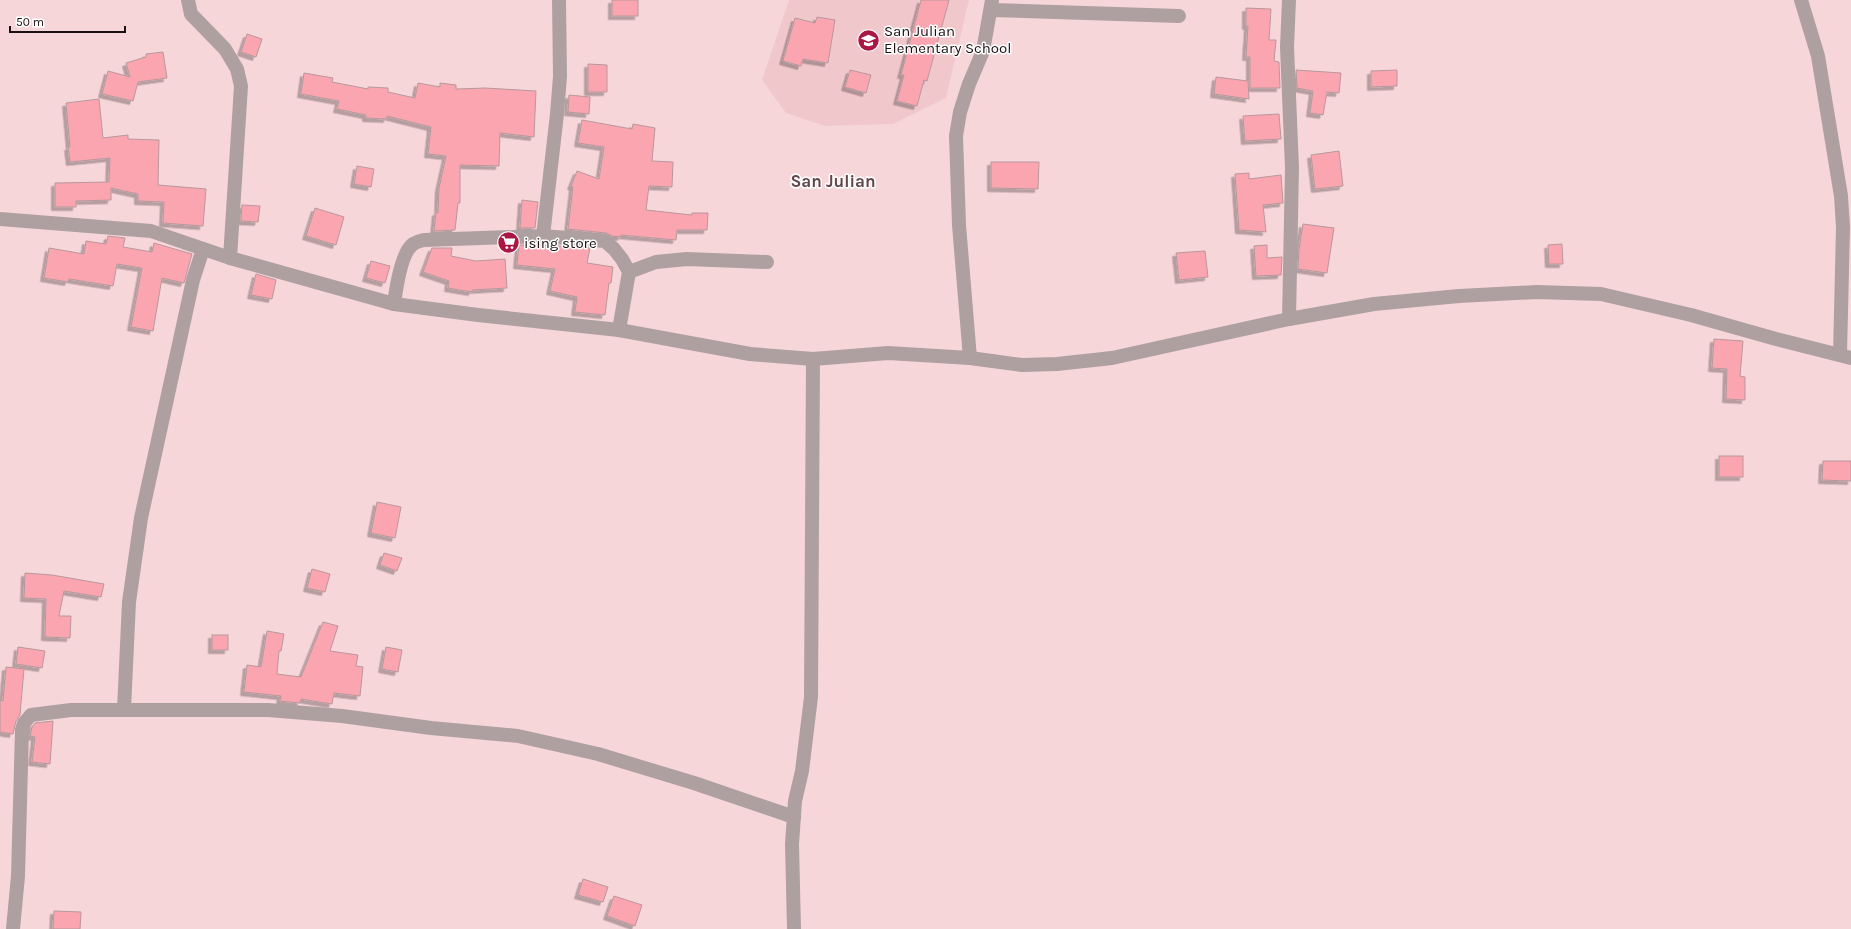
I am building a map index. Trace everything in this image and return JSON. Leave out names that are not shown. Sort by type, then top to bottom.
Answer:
[{"type":"street","points":[[188,0],[191,14],[226,49],[236,69],[241,86],[230,258]]},
{"type":"street","points":[[543,236],[560,76],[559,0]]},
{"type":"street","points":[[1289,0],[1287,47],[1292,168],[1290,319]]},
{"type":"street","points":[[0,219],[151,231],[230,258],[394,304],[478,315],[619,330],[750,354],[813,359],[888,352],[970,358],[1022,365],[1057,364],[1112,358],[1290,319],[1374,304],[1459,296],[1537,292],[1601,294],[1691,315],[1776,340],[1845,357],[1843,227],[1841,196],[1818,56],[1801,0]]},
{"type":"street","points":[[970,358],[959,225],[956,136],[960,112],[969,84],[983,52],[992,5],[1179,16]]},
{"type":"street","points":[[394,304],[397,283],[406,255],[413,244],[424,240],[543,236],[605,241],[622,259],[629,272],[619,330]]},
{"type":"street","points":[[124,710],[129,602],[141,518],[193,280],[203,249]]},
{"type":"street","points":[[629,272],[656,262],[687,259],[767,262]]},
{"type":"street","points":[[794,929],[792,844],[795,801],[802,771],[811,697],[813,359]]},
{"type":"street","points":[[13,929],[18,876],[22,730],[24,722],[31,715],[71,710],[268,710],[342,716],[431,728],[518,736],[598,754],[694,782],[794,817]]},
{"type":"shaded area","name":"San Julian Elementary School","points":[[789,0],[969,0],[946,98],[893,124],[825,126],[786,113],[762,80]]},
{"type":"building","points":[[612,0],[638,0],[638,16],[612,16]]},
{"type":"building","points":[[921,0],[949,0],[927,81],[924,80],[917,106],[897,101],[904,75],[901,75]]},
{"type":"building","points":[[1246,8],[1271,9],[1269,40],[1276,40],[1274,61],[1279,62],[1280,88],[1250,88],[1250,57],[1246,57],[1248,26],[1246,26]]},
{"type":"building","points":[[817,17],[835,20],[828,63],[803,59],[801,66],[783,61],[795,18],[815,23]]},
{"type":"building","points":[[247,34],[262,39],[256,57],[241,52]]},
{"type":"building","points":[[163,52],[167,78],[138,82],[133,101],[102,94],[108,71],[130,77],[126,63],[146,57],[146,54]]},
{"type":"building","points":[[588,64],[607,65],[607,92],[588,92]]},
{"type":"building","points":[[850,70],[871,75],[866,93],[845,87]]},
{"type":"building","points":[[1296,70],[1341,73],[1339,93],[1327,92],[1323,115],[1310,113],[1313,91],[1297,88]]},
{"type":"building","points":[[1397,70],[1397,86],[1371,87],[1371,71]]},
{"type":"building","points":[[304,73],[333,78],[332,82],[368,89],[368,87],[388,88],[388,92],[415,98],[418,83],[440,87],[440,83],[456,85],[456,89],[485,88],[536,91],[534,137],[500,133],[499,166],[460,165],[460,203],[458,203],[455,230],[434,231],[436,212],[438,213],[439,188],[446,156],[428,154],[431,127],[387,116],[387,119],[366,118],[366,115],[337,109],[339,101],[301,94]]},
{"type":"building","points":[[1216,77],[1248,81],[1249,99],[1214,94]]},
{"type":"building","points":[[569,95],[590,97],[589,114],[568,112]]},
{"type":"building","points":[[99,99],[103,138],[128,135],[128,139],[159,140],[158,185],[206,189],[203,226],[163,223],[164,202],[138,201],[138,194],[111,188],[111,200],[76,201],[76,207],[55,207],[55,183],[109,182],[110,158],[70,162],[68,147],[70,147],[66,103]]},
{"type":"building","points":[[1279,114],[1281,139],[1245,141],[1243,116]]},
{"type":"building","points":[[582,120],[632,129],[633,124],[655,128],[652,161],[673,162],[672,187],[649,186],[646,210],[692,215],[692,213],[708,213],[707,230],[677,230],[676,240],[621,235],[621,237],[612,236],[606,233],[568,229],[573,187],[571,186],[577,171],[599,179],[604,147],[578,143]]},
{"type":"building","points":[[1339,151],[1343,186],[1315,189],[1311,155]]},
{"type":"building","points":[[991,162],[1039,162],[1038,189],[991,188]]},
{"type":"building","points":[[357,166],[374,169],[371,187],[354,184]]},
{"type":"building","points":[[1249,173],[1249,179],[1281,175],[1283,203],[1263,205],[1266,232],[1239,230],[1235,174]]},
{"type":"building","points":[[522,200],[538,202],[535,228],[520,228]]},
{"type":"building","points":[[242,205],[260,206],[258,222],[241,221]]},
{"type":"building","points":[[315,208],[344,217],[336,245],[306,236]]},
{"type":"building","points":[[1303,224],[1334,228],[1327,273],[1298,269]]},
{"type":"building","points":[[108,236],[125,238],[123,247],[152,252],[154,243],[192,254],[184,283],[162,278],[153,331],[131,327],[142,268],[117,264],[113,286],[69,279],[68,282],[44,278],[49,248],[84,254],[86,241],[106,244]]},
{"type":"building","points":[[1562,244],[1563,264],[1549,264],[1548,245]]},
{"type":"building","points":[[519,245],[590,248],[587,263],[613,267],[611,283],[609,283],[605,315],[575,312],[577,297],[550,291],[555,269],[517,265]]},
{"type":"building","points":[[1267,245],[1267,258],[1282,257],[1281,275],[1256,276],[1254,246]]},
{"type":"building","points":[[432,248],[452,248],[451,256],[476,261],[505,259],[507,288],[472,290],[472,292],[448,288],[449,281],[423,272]]},
{"type":"building","points":[[1205,251],[1208,277],[1179,280],[1176,253]]},
{"type":"building","points":[[371,261],[390,266],[385,283],[366,278]]},
{"type":"building","points":[[256,274],[276,280],[272,299],[251,295]]},
{"type":"building","points":[[1714,339],[1743,341],[1740,376],[1745,377],[1745,400],[1726,399],[1727,369],[1712,368]]},
{"type":"building","points":[[1719,456],[1743,456],[1743,477],[1719,477]]},
{"type":"building","points":[[1823,461],[1851,461],[1851,481],[1822,480]]},
{"type":"building","points":[[377,502],[401,507],[395,538],[371,533]]},
{"type":"building","points":[[384,553],[402,558],[397,571],[380,565]]},
{"type":"building","points":[[312,569],[330,574],[325,592],[307,588]]},
{"type":"building","points":[[25,573],[52,575],[104,584],[101,597],[64,591],[59,616],[71,616],[70,638],[45,637],[46,599],[24,598]]},
{"type":"building","points":[[323,622],[338,626],[330,651],[358,655],[356,666],[363,667],[360,696],[334,693],[332,704],[301,699],[300,703],[280,701],[281,696],[244,692],[247,665],[261,667],[267,631],[284,634],[281,651],[279,651],[277,674],[301,677]]},
{"type":"building","points":[[212,635],[228,635],[228,650],[212,650]]},
{"type":"building","points":[[18,647],[45,651],[42,668],[16,664]]},
{"type":"building","points":[[386,647],[402,650],[398,672],[382,669]]},
{"type":"building","points":[[6,667],[24,669],[20,715],[16,721],[13,734],[0,732],[0,700],[3,701]]},
{"type":"building","points":[[53,721],[50,764],[32,762],[35,737],[30,736],[32,727],[35,723]]},
{"type":"building","points":[[583,879],[608,887],[603,902],[578,895]]},
{"type":"building","points":[[614,896],[642,905],[635,926],[607,916]]},
{"type":"building","points":[[54,911],[81,912],[80,929],[53,929]]},
{"type":"place","name":"San Julian Elementary School","points":[[868,40]]},
{"type":"place","name":"ising store","points":[[508,243]]},
{"type":"district","name":"San Julian","points":[[833,181]]}]
